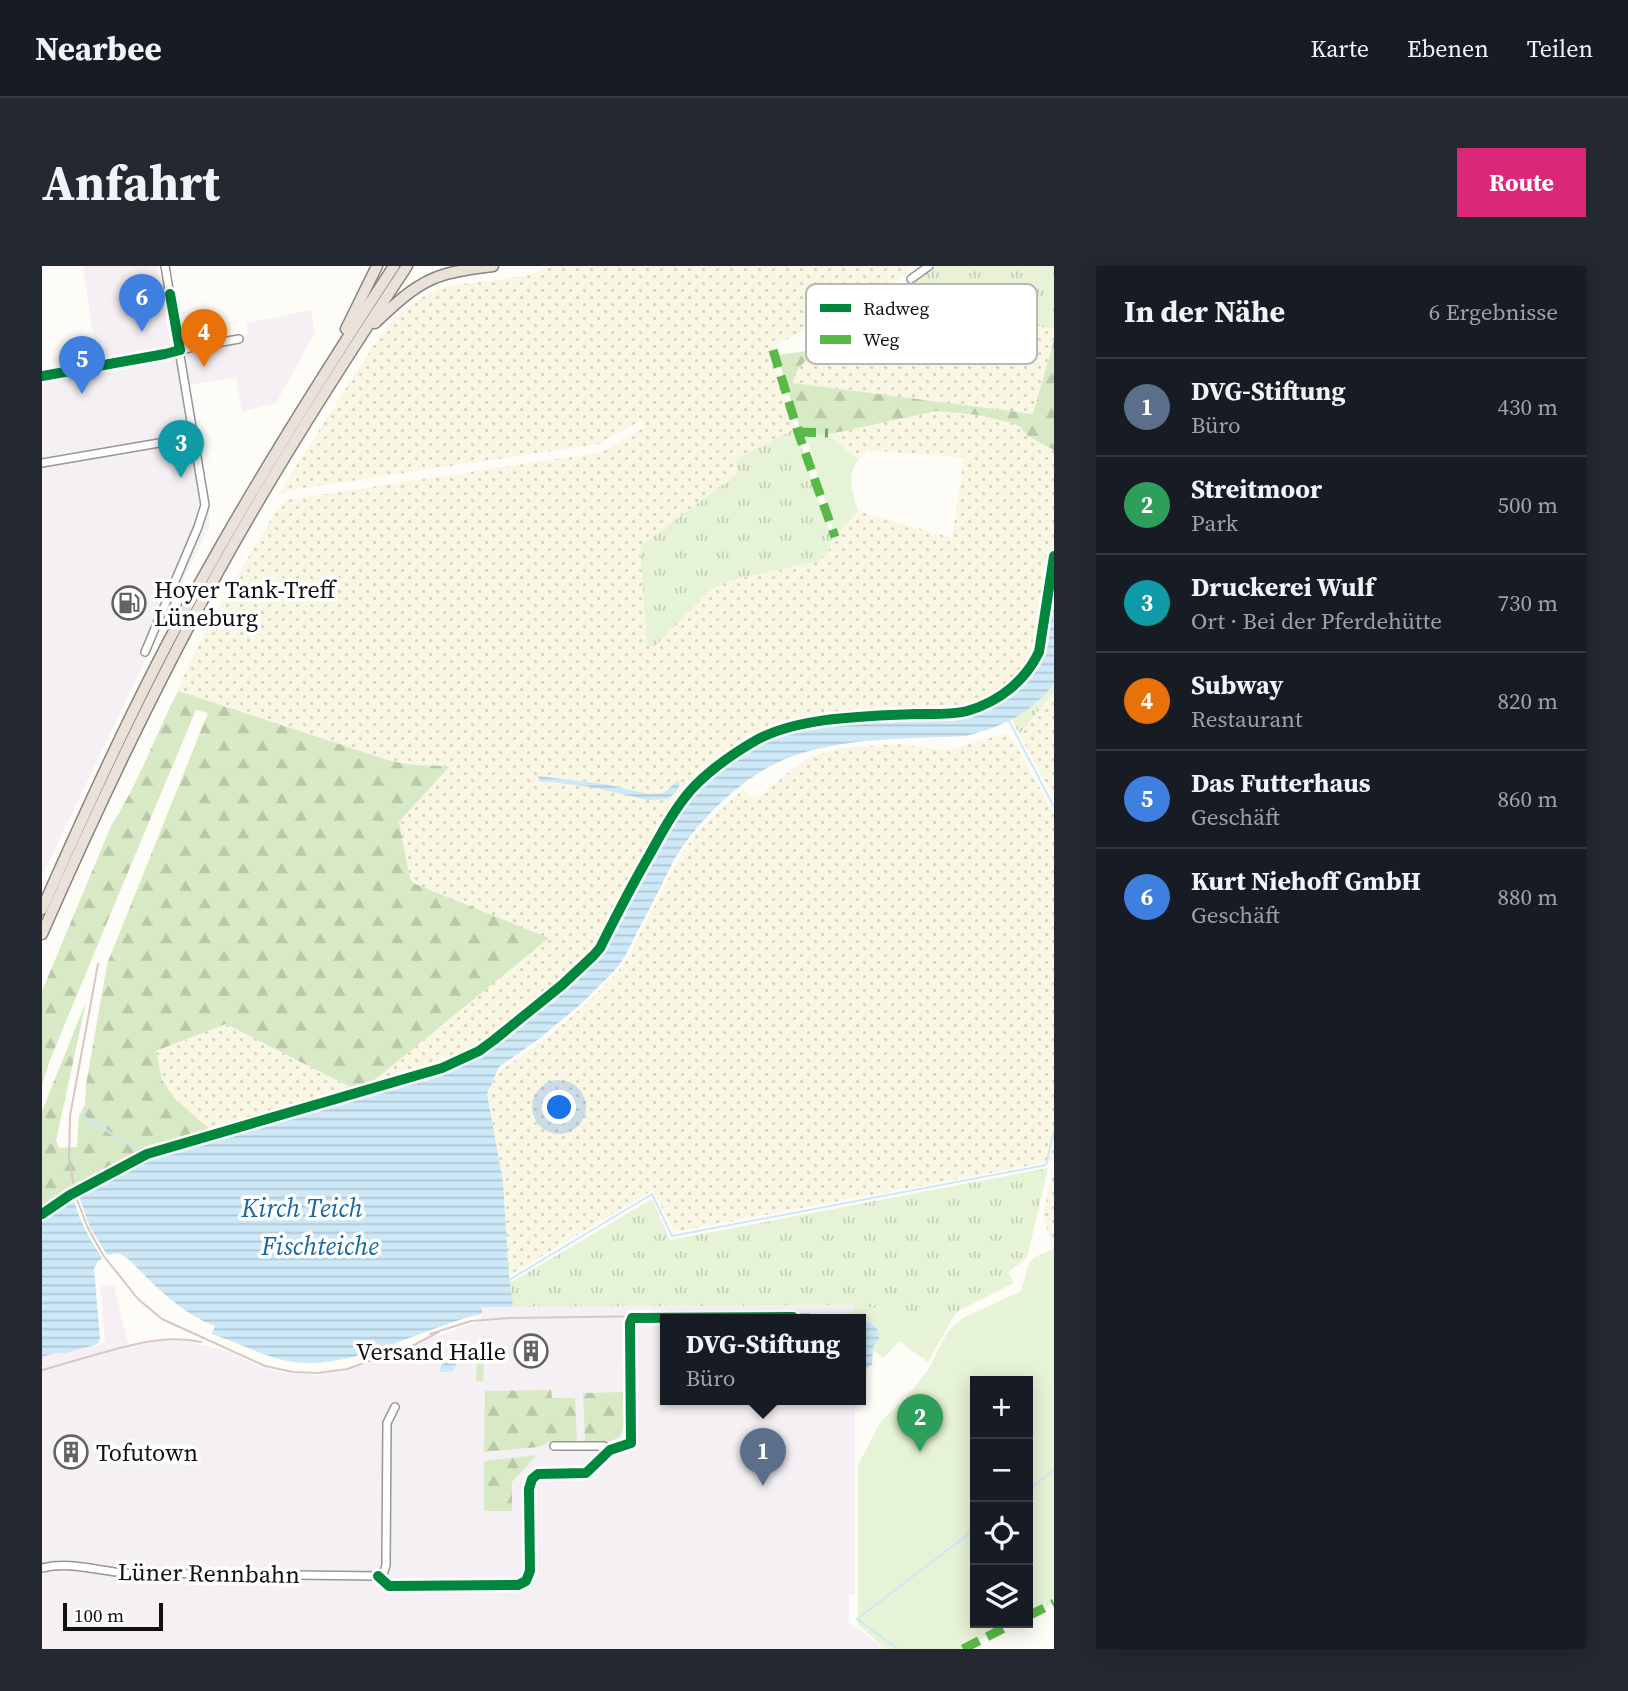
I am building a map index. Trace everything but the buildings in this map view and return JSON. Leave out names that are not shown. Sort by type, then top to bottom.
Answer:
[{"type":"highway","points":[[320,382],[377,266]]},
{"type":"highway","points":[[42,909],[99,782],[161,655],[209,567],[248,499],[394,266]]},
{"type":"highway","points":[[42,934],[126,750],[218,572],[263,493],[407,266]]},
{"type":"highway","points":[[362,334],[403,297],[427,282],[451,273],[493,266]]},
{"type":"street","points":[[145,652],[205,505],[165,266]]},
{"type":"street","points":[[911,279],[929,266]]},
{"type":"street","points":[[42,376],[239,339]]},
{"type":"street","points":[[42,463],[194,437]]},
{"type":"street","points":[[554,1446],[604,1446],[610,1450],[631,1443],[630,1323],[632,1318],[660,1318]]},
{"type":"street","points":[[378,1576],[384,1572],[386,1565],[387,1423],[395,1407]]},
{"type":"street","name":"Lüner Rennbahn","points":[[42,1569],[67,1564],[126,1573],[378,1576],[389,1586],[522,1584],[530,1571],[531,1479],[538,1474],[586,1473],[610,1450]]},
{"type":"shaded area","points":[[83,266],[157,266],[171,347],[248,334],[247,323],[311,310],[315,333],[276,403],[242,412],[236,377],[189,385],[209,498],[209,527],[42,876],[42,372],[97,362]]},
{"type":"shaded area","points":[[552,266],[910,266],[912,269],[891,284],[806,284],[806,330],[774,346],[773,355],[795,429],[736,459],[737,474],[640,546],[654,647],[711,590],[727,581],[819,561],[830,549],[835,535],[858,511],[952,538],[964,458],[867,450],[858,460],[827,434],[937,411],[977,415],[1012,423],[1028,436],[1054,450],[1054,542],[1036,652],[1031,665],[1006,690],[980,704],[949,711],[887,712],[799,722],[755,738],[731,753],[690,787],[677,803],[592,955],[520,1018],[478,1049],[447,1063],[364,1089],[372,1082],[415,884],[410,879],[399,822],[450,766],[412,765],[391,761],[177,689],[240,571],[279,506],[286,500],[602,452],[645,427],[642,420],[599,444],[303,488],[277,496],[380,335],[396,316],[441,288],[526,276]],"holes":[[[539,776],[605,784],[649,794],[664,793],[678,780],[668,799],[540,781]]]},
{"type":"shaded area","points":[[1037,326],[1054,329],[1054,339],[1033,414],[792,383],[806,360],[806,364],[1037,364]]},
{"type":"shaded area","points":[[1054,692],[1054,797],[1019,734]]},
{"type":"shaded area","points":[[1008,735],[1013,740],[1054,814],[1054,1161],[674,1232],[653,1190],[509,1276],[503,1182],[487,1094],[497,1073],[542,1041],[584,1006],[617,973],[627,959],[682,853],[703,825],[744,789],[755,799],[814,756],[841,748],[898,744],[951,749]]},
{"type":"shaded area","points":[[226,1024],[358,1091],[213,1132],[175,1099],[162,1080],[156,1052]]},
{"type":"shaded area","points":[[1054,1169],[1054,1249],[1052,1249],[1043,1214]]},
{"type":"shaded area","points":[[100,1285],[114,1286],[129,1347],[155,1341],[186,1341],[232,1353],[260,1367],[283,1373],[319,1375],[387,1358],[428,1339],[481,1321],[482,1307],[854,1305],[854,1314],[660,1314],[660,1405],[855,1405],[855,1595],[849,1595],[849,1622],[886,1649],[42,1649],[42,1357],[105,1343]]},
{"type":"green space","points":[[936,266],[1054,266],[1054,329],[1037,326],[1037,284],[911,284]]},
{"type":"green space","points":[[1054,340],[1054,450],[1028,436],[1012,423],[977,415],[937,411],[834,433],[805,433],[804,429],[800,429],[777,355],[806,351],[806,361],[794,377],[793,383],[1033,414]]},
{"type":"green space","points":[[795,429],[832,538],[830,549],[819,561],[728,581],[711,590],[654,647],[647,645],[640,546],[737,474],[736,459]]},
{"type":"green space","points":[[805,433],[827,434],[858,460],[851,479],[858,511],[835,535]]},
{"type":"green space","points":[[1054,683],[1054,692],[1019,734],[1012,719],[1038,702]]},
{"type":"green space","points":[[178,691],[391,761],[412,765],[450,766],[399,822],[410,879],[415,884],[549,938],[358,1091],[226,1024],[156,1051],[162,1080],[175,1099],[213,1132],[146,1152],[92,1179],[42,1210],[42,1111],[86,1002],[56,1141],[59,1148],[77,1147],[79,1116],[85,1105],[107,964],[208,713],[196,710],[42,1085],[42,991],[111,826],[138,777]]},
{"type":"green space","points":[[487,1094],[510,1283],[652,1199],[670,1240],[1048,1168],[1027,1258],[1008,1272],[1014,1283],[957,1312],[952,1319],[854,1305],[482,1307],[126,1257],[115,1253],[98,1261],[42,1334],[42,1245]]},
{"type":"green space","points":[[1054,1249],[1054,1603],[1033,1614],[1033,1376],[970,1376],[970,1628],[1004,1628],[960,1649],[886,1649],[858,1625],[858,1465],[881,1421],[929,1369],[951,1328],[963,1318],[1021,1291],[1027,1268],[1037,1256]]},
{"type":"green space","points":[[854,1305],[952,1319],[928,1362],[899,1341],[884,1358],[872,1350],[879,1340],[877,1328],[874,1324],[866,1323],[866,1314],[854,1314]]},
{"type":"green space","points":[[485,1336],[483,1382],[476,1381],[478,1341]]},
{"type":"green space","points":[[551,1390],[552,1398],[575,1398],[577,1441],[552,1441],[538,1447],[484,1452],[485,1391]]},
{"type":"green space","points":[[624,1392],[625,1422],[621,1434],[609,1441],[585,1441],[583,1393]]},
{"type":"green space","points":[[537,1455],[512,1482],[512,1511],[484,1511],[484,1461]]},
{"type":"water","name":"Fischteiche","points":[[1054,582],[1054,683],[1037,702],[1004,723],[979,733],[859,742],[817,749],[779,762],[747,781],[717,806],[681,849],[624,958],[614,971],[582,1003],[499,1067],[487,1094],[503,1182],[513,1307],[482,1307],[482,1314],[341,1360],[294,1362],[263,1354],[212,1334],[215,1326],[178,1305],[119,1253],[107,1255],[98,1261],[94,1269],[100,1339],[98,1343],[42,1357],[42,1217],[119,1173],[157,1155],[450,1068],[480,1054],[516,1030],[559,995],[598,957],[682,805],[725,765],[764,739],[792,729],[886,716],[951,716],[977,713],[997,705],[1015,694],[1039,668],[1046,653]]},
{"type":"water","points":[[538,776],[605,784],[649,794],[664,793],[678,780],[680,784],[668,799],[648,800],[591,787],[540,781]]},
{"type":"water","points":[[866,1323],[874,1325],[879,1340],[873,1347],[872,1365],[866,1368]]},
{"type":"water","points":[[460,1354],[460,1357],[453,1371],[441,1372],[439,1370],[445,1358]]},
{"type":"pier","points":[[77,1191],[90,1227],[109,1258],[104,1261],[79,1216],[72,1194]]},
{"type":"waterway","points":[[1009,721],[1054,807]]},
{"type":"waterway","points":[[80,1114],[143,1153]]},
{"type":"waterway","points":[[509,1280],[652,1194],[672,1236],[1046,1165],[1054,1131]]},
{"type":"waterway","points":[[1033,1486],[1054,1470]]},
{"type":"waterway","points":[[898,1649],[857,1619],[970,1533]]},
{"type":"railway","points":[[98,964],[70,1116],[69,1160],[76,1197],[88,1228],[103,1255],[138,1299],[162,1319],[265,1366],[293,1372],[318,1373],[347,1369],[410,1347],[439,1332]]},
{"type":"railway","points":[[430,1334],[471,1321],[509,1318],[660,1316]]},
{"type":"railway","points":[[42,1370],[141,1343],[177,1339],[201,1342]]},
{"type":"marked path","points":[[773,350],[835,537]]},
{"type":"marked path","points":[[798,432],[828,433]]},
{"type":"marked path","points":[[1033,1614],[1054,1603]]},
{"type":"marked path","points":[[963,1649],[1004,1628]]},
{"type":"cycle path","points":[[42,376],[180,350],[170,294]]},
{"type":"cycle path","points":[[42,1214],[70,1195],[147,1154],[442,1068],[479,1051],[562,985],[600,948],[637,877],[679,806],[704,777],[736,752],[789,727],[853,717],[961,712],[990,702],[1010,689],[1019,681],[1039,652],[1054,556]]},
{"type":"cycle path","points":[[378,1576],[389,1586],[518,1585],[526,1581],[530,1571],[529,1489],[532,1479],[538,1474],[586,1473],[610,1450],[631,1443],[630,1323],[632,1318],[660,1318]]},
{"type":"place","name":"Kurt Niehoff GmbH","points":[[142,332]]},
{"type":"place","name":"Subway","points":[[204,367]]},
{"type":"place","name":"Das Futterhaus","points":[[82,394]]},
{"type":"place","name":"Druckerei Wulf","points":[[181,478]]},
{"type":"place","name":"Hoyer Tank-Treff Lüneburg","points":[[129,603]]},
{"type":"place","name":"Versand Halle","points":[[531,1351]]},
{"type":"place","name":"Tofutown","points":[[71,1452]]},
{"type":"place","name":"Streitmoor","points":[[920,1452]]},
{"type":"place","name":"DVG-Stiftung","points":[[763,1486]]},
{"type":"water label","name":"Kirch Teich","points":[[302,1208]]}]
